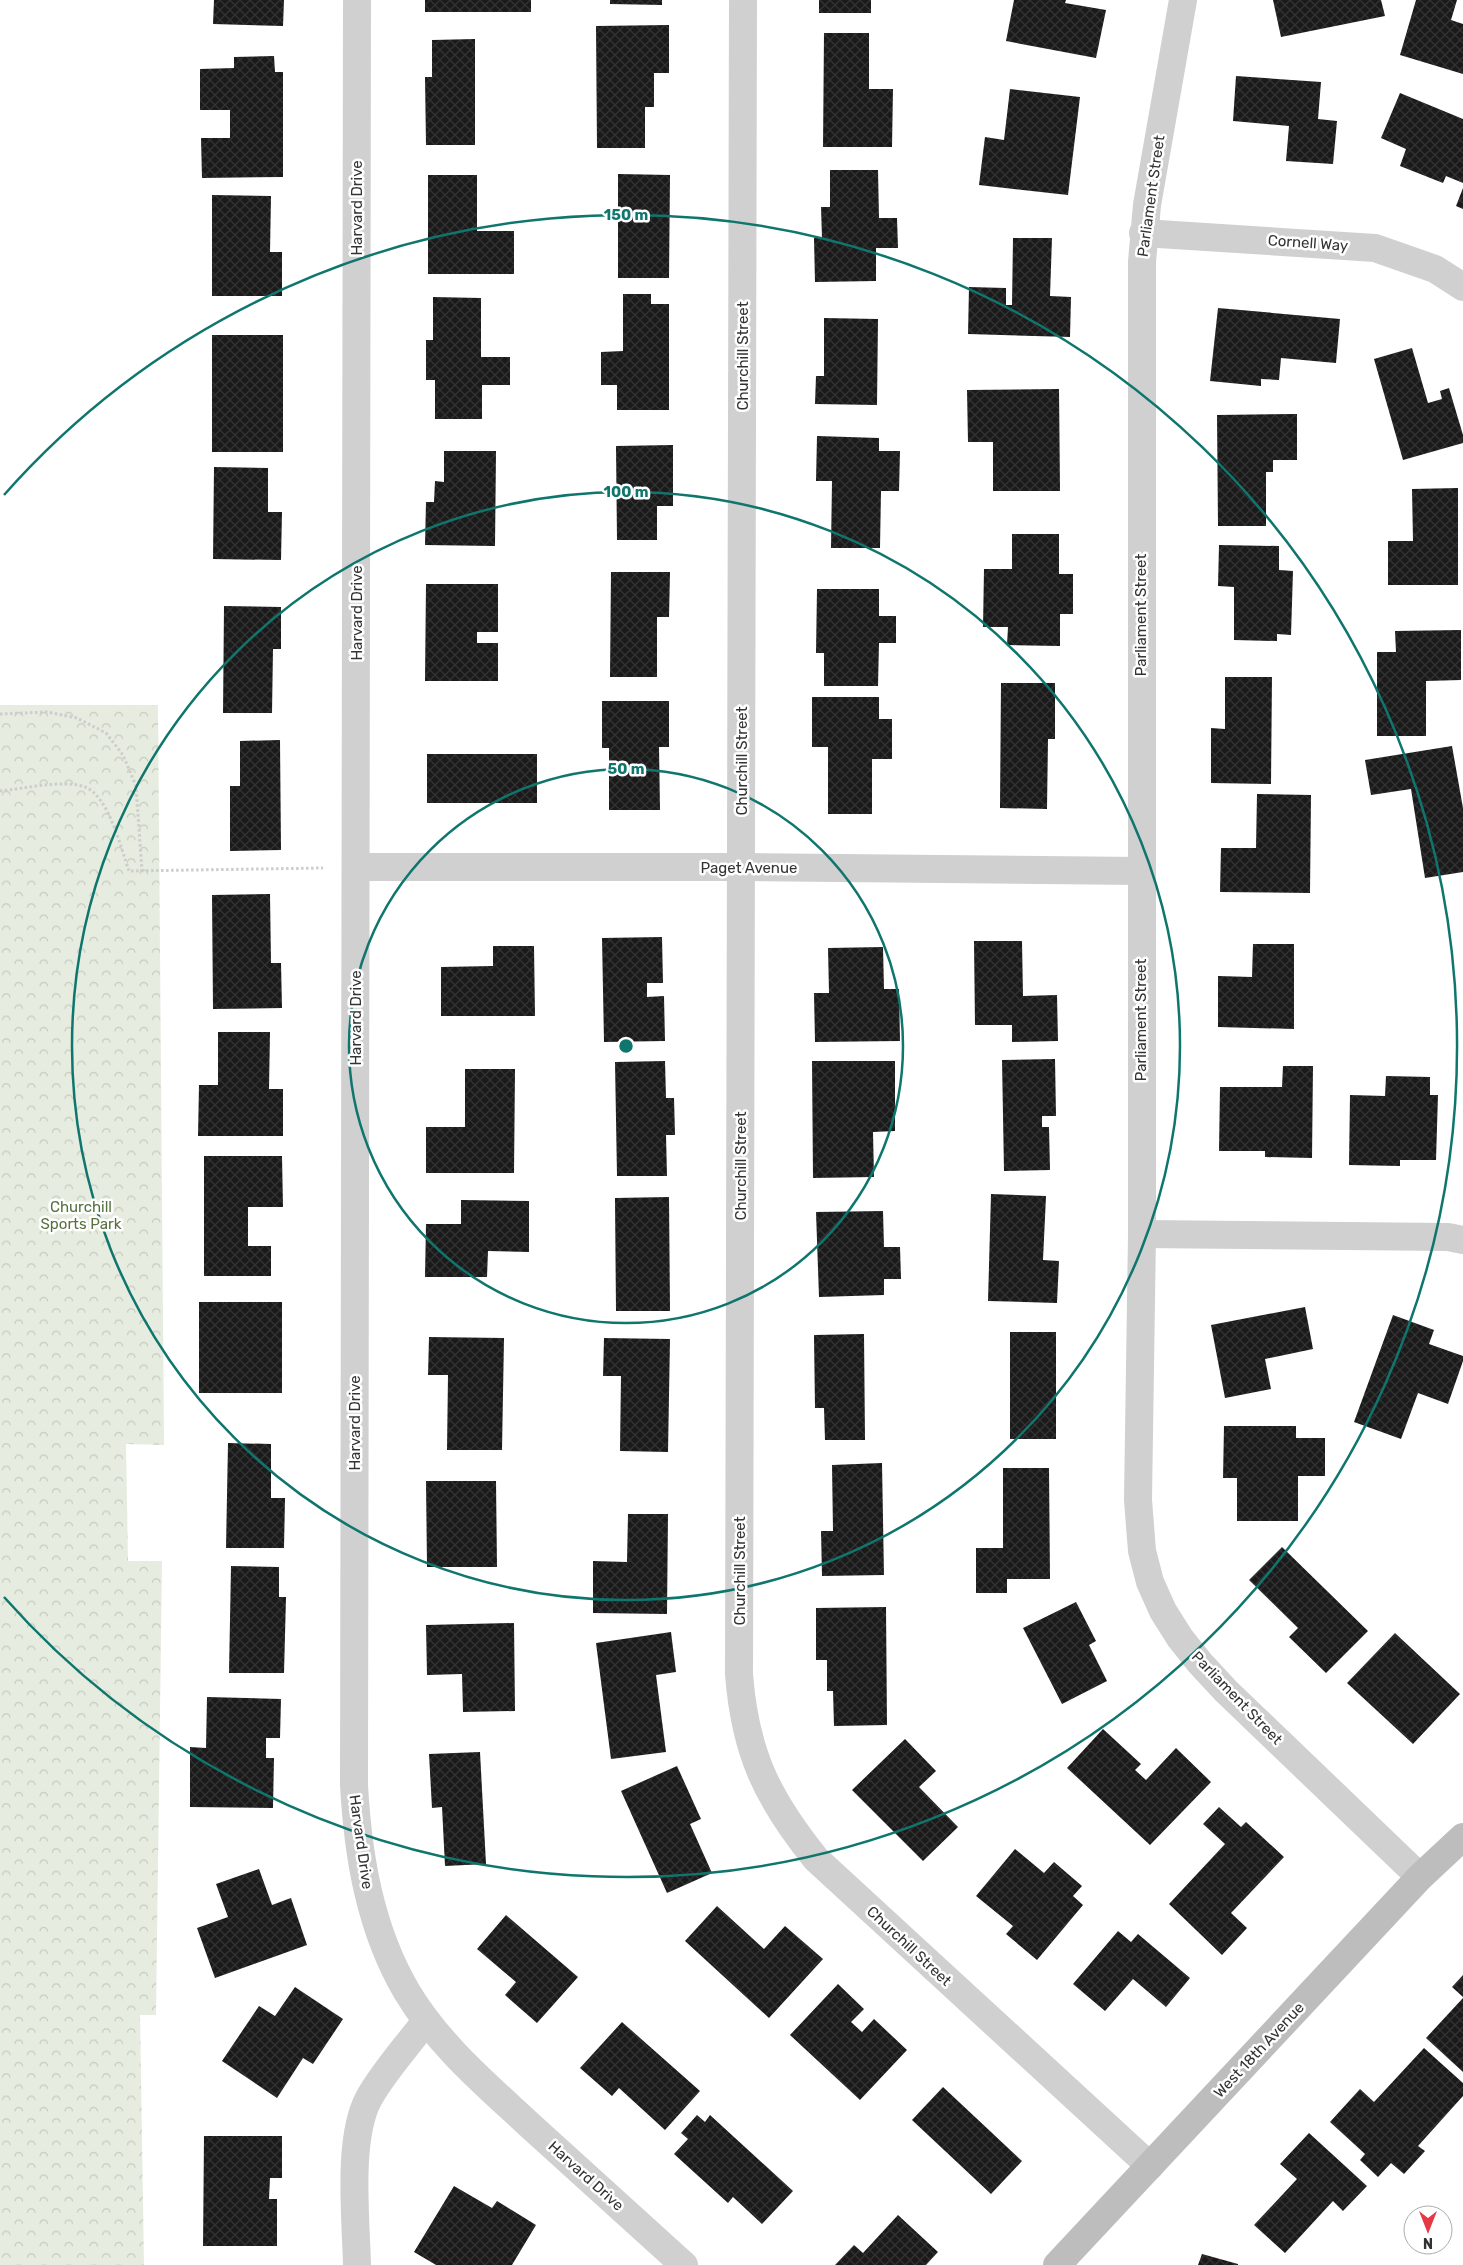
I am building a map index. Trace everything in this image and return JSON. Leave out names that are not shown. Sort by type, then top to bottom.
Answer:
[{"type":"street","name":"Harvard Drive","points":[[357,0],[354,1785],[355,1817],[360,1859],[377,1923],[388,1955],[406,1991],[426,2021],[469,2070],[684,2265]]},
{"type":"street","name":"Churchill Street","points":[[743,0],[739,1674],[745,1728],[753,1754],[776,1803],[793,1830],[816,1859],[1150,2166]]},
{"type":"street","name":"Parliament Street","points":[[1183,0],[1143,233],[1140,871],[1142,1234],[1138,1500],[1142,1551],[1150,1582],[1163,1610],[1180,1638],[1226,1691],[1420,1876]]},
{"type":"street","name":"Cornell Way","points":[[1143,233],[1375,248],[1435,269],[1463,287]]},
{"type":"street","name":"Paget Avenue","points":[[357,867],[742,867],[1140,871]]},
{"type":"street","points":[[1142,1234],[1448,1237],[1463,1240]]},
{"type":"street","name":"West 18th Avenue","points":[[1057,2265],[1420,1876],[1463,1837]]},
{"type":"street","points":[[357,2265],[355,2149],[359,2123],[369,2099],[426,2021]]},
{"type":"path","points":[[0,714],[47,712],[77,718],[106,733],[123,755],[136,786],[142,871]]},
{"type":"path","points":[[0,791],[62,784],[86,787],[102,802],[129,871],[357,867]]},
{"type":"green space","name":"Churchill Sports Park","points":[[0,705],[158,705],[164,1445],[126,1444],[128,1561],[162,1561],[156,2015],[140,2015],[144,2265],[0,2265]]},
{"type":"building","points":[[214,0],[284,0],[283,26],[213,24]]},
{"type":"building","points":[[425,0],[531,0],[531,12],[425,12]]},
{"type":"building","points":[[610,0],[662,0],[662,5],[610,4]]},
{"type":"building","points":[[819,0],[871,0],[871,13],[819,13]]},
{"type":"building","points":[[1014,0],[1066,0],[1065,3],[1106,10],[1096,58],[1006,41]]},
{"type":"building","points":[[1273,0],[1381,0],[1385,16],[1281,37]]},
{"type":"building","points":[[1416,0],[1457,0],[1451,20],[1463,24],[1463,74],[1400,55]]},
{"type":"building","points":[[669,25],[669,73],[654,73],[654,107],[645,107],[645,148],[597,148],[596,26]]},
{"type":"building","points":[[824,33],[869,33],[869,89],[893,89],[892,147],[823,147]]},
{"type":"building","points":[[475,39],[475,145],[426,145],[425,77],[432,77],[432,40]]},
{"type":"building","points":[[274,56],[275,72],[283,72],[283,177],[202,178],[201,138],[230,138],[230,110],[200,110],[200,69],[234,68],[234,57]]},
{"type":"building","points":[[1236,76],[1321,82],[1318,119],[1337,121],[1333,164],[1286,161],[1289,126],[1233,121]]},
{"type":"building","points":[[1010,89],[1080,97],[1068,195],[979,185],[985,137],[1004,140]]},
{"type":"building","points":[[1400,93],[1463,119],[1463,183],[1446,176],[1443,183],[1400,166],[1406,149],[1381,138]]},
{"type":"building","points":[[830,170],[878,170],[879,218],[897,218],[898,248],[876,248],[876,281],[815,282],[814,238],[822,238],[821,207],[830,207]]},
{"type":"building","points":[[618,174],[670,175],[669,278],[618,278]]},
{"type":"building","points":[[428,175],[477,175],[477,231],[514,231],[514,274],[428,274]]},
{"type":"building","points":[[1463,188],[1463,209],[1456,206]]},
{"type":"building","points":[[212,195],[271,196],[270,252],[282,252],[282,296],[212,296]]},
{"type":"building","points":[[1013,238],[1052,238],[1050,296],[1071,297],[1070,337],[968,334],[969,287],[1006,288],[1006,305],[1012,305]]},
{"type":"building","points":[[623,294],[651,294],[651,304],[669,304],[669,410],[617,410],[617,385],[601,385],[601,352],[623,351]]},
{"type":"building","points":[[433,297],[481,298],[481,357],[510,357],[510,385],[482,385],[482,419],[435,419],[435,380],[426,380],[426,340],[433,340]]},
{"type":"building","points":[[1218,308],[1340,319],[1336,363],[1281,358],[1279,380],[1261,379],[1261,386],[1210,381]]},
{"type":"building","points":[[824,318],[878,319],[877,405],[815,404],[816,376],[824,376]]},
{"type":"building","points":[[212,335],[283,335],[283,452],[212,452]]},
{"type":"building","points":[[1412,348],[1428,403],[1442,399],[1440,391],[1449,388],[1463,435],[1463,443],[1403,460],[1374,359]]},
{"type":"building","points":[[1059,389],[1060,491],[993,491],[993,442],[968,442],[967,390]]},
{"type":"building","points":[[1297,414],[1297,460],[1273,460],[1273,472],[1266,472],[1266,526],[1218,526],[1217,415]]},
{"type":"building","points":[[817,436],[879,438],[879,451],[900,451],[899,491],[881,491],[880,548],[831,548],[832,481],[816,481]]},
{"type":"building","points":[[673,445],[673,506],[657,506],[657,540],[617,540],[616,446]]},
{"type":"building","points":[[444,451],[496,451],[495,546],[425,545],[426,502],[434,502],[435,481],[444,482]]},
{"type":"building","points":[[214,467],[268,468],[268,512],[282,512],[281,560],[213,559]]},
{"type":"building","points":[[1458,488],[1458,585],[1388,585],[1388,541],[1413,541],[1412,489]]},
{"type":"building","points":[[1012,534],[1059,534],[1059,574],[1073,574],[1073,614],[1060,614],[1060,646],[1007,645],[1008,627],[983,627],[984,569],[1012,569]]},
{"type":"building","points":[[1219,545],[1279,546],[1279,570],[1293,571],[1291,635],[1277,634],[1277,641],[1234,640],[1234,587],[1218,586]]},
{"type":"building","points":[[611,572],[670,572],[669,617],[657,617],[657,677],[610,677]]},
{"type":"building","points":[[426,584],[498,584],[498,632],[477,632],[477,643],[498,643],[498,681],[425,681]]},
{"type":"building","points":[[817,589],[879,589],[879,616],[896,616],[896,643],[879,643],[878,686],[824,686],[824,653],[816,653]]},
{"type":"building","points":[[224,606],[281,607],[281,649],[273,649],[272,713],[223,713]]},
{"type":"building","points":[[1461,630],[1461,680],[1426,681],[1426,736],[1377,736],[1377,652],[1396,652],[1395,631]]},
{"type":"building","points":[[1225,677],[1272,677],[1271,784],[1211,783],[1211,728],[1225,729]]},
{"type":"building","points":[[1001,683],[1055,683],[1055,739],[1048,739],[1047,809],[1000,808]]},
{"type":"building","points":[[812,697],[879,697],[879,719],[892,719],[892,759],[872,759],[872,814],[828,814],[828,747],[812,747]]},
{"type":"building","points":[[602,701],[669,701],[669,747],[659,747],[660,810],[609,810],[609,748],[602,748]]},
{"type":"building","points":[[280,740],[281,850],[230,851],[230,786],[240,786],[240,741]]},
{"type":"building","points":[[1452,746],[1463,808],[1463,872],[1425,878],[1411,789],[1371,795],[1365,760]]},
{"type":"building","points":[[427,754],[537,754],[537,803],[427,803]]},
{"type":"building","points":[[1257,794],[1311,795],[1310,893],[1220,892],[1221,848],[1256,848]]},
{"type":"building","points":[[270,894],[271,963],[281,963],[282,1008],[213,1009],[212,895]]},
{"type":"building","points":[[662,937],[663,983],[647,983],[647,997],[664,996],[665,1041],[604,1042],[602,938]]},
{"type":"building","points":[[974,941],[1022,941],[1023,996],[1057,995],[1058,1041],[1012,1042],[1012,1025],[975,1025]]},
{"type":"building","points":[[1253,944],[1294,944],[1294,1029],[1218,1027],[1218,976],[1252,977]]},
{"type":"building","points":[[493,946],[534,946],[535,1016],[441,1016],[441,967],[493,966]]},
{"type":"building","points":[[883,947],[884,989],[899,989],[900,1041],[815,1042],[814,993],[829,993],[828,948]]},
{"type":"building","points":[[218,1032],[270,1032],[269,1089],[283,1089],[283,1136],[198,1136],[199,1085],[218,1085]]},
{"type":"building","points":[[1055,1059],[1056,1116],[1042,1116],[1042,1127],[1049,1127],[1050,1170],[1004,1171],[1002,1060]]},
{"type":"building","points":[[665,1061],[666,1098],[674,1098],[675,1135],[666,1135],[667,1176],[617,1176],[615,1062]]},
{"type":"building","points":[[812,1061],[895,1061],[895,1131],[873,1132],[874,1177],[813,1178]]},
{"type":"building","points":[[1283,1066],[1313,1066],[1312,1158],[1265,1157],[1265,1151],[1219,1151],[1220,1087],[1282,1087]]},
{"type":"building","points":[[465,1069],[515,1069],[514,1173],[426,1173],[426,1127],[465,1127]]},
{"type":"building","points":[[1386,1076],[1430,1077],[1430,1095],[1438,1095],[1436,1160],[1400,1160],[1400,1166],[1349,1165],[1350,1095],[1385,1096]]},
{"type":"building","points":[[204,1156],[282,1156],[283,1207],[248,1207],[248,1246],[271,1246],[271,1276],[204,1276]]},
{"type":"building","points":[[991,1194],[1046,1196],[1043,1260],[1059,1261],[1057,1303],[988,1301]]},
{"type":"building","points":[[669,1197],[670,1311],[616,1311],[615,1198]]},
{"type":"building","points":[[461,1200],[529,1201],[529,1252],[488,1251],[487,1277],[425,1277],[426,1224],[461,1224]]},
{"type":"building","points":[[883,1211],[884,1247],[900,1247],[901,1279],[884,1279],[884,1295],[819,1297],[816,1212]]},
{"type":"building","points":[[199,1302],[282,1302],[282,1393],[199,1393]]},
{"type":"building","points":[[1305,1307],[1313,1349],[1265,1359],[1271,1389],[1225,1398],[1211,1325]]},
{"type":"building","points":[[1393,1315],[1434,1330],[1429,1344],[1463,1356],[1448,1404],[1418,1393],[1401,1439],[1354,1422]]},
{"type":"building","points":[[1010,1332],[1056,1332],[1056,1439],[1010,1439]]},
{"type":"building","points":[[864,1334],[865,1440],[825,1440],[824,1408],[815,1408],[814,1335]]},
{"type":"building","points":[[429,1337],[504,1338],[502,1450],[447,1450],[448,1375],[428,1375]]},
{"type":"building","points":[[604,1338],[670,1339],[668,1452],[620,1451],[621,1376],[603,1376]]},
{"type":"building","points":[[1224,1426],[1296,1426],[1296,1438],[1325,1438],[1325,1476],[1298,1476],[1298,1521],[1237,1521],[1237,1478],[1223,1478]]},
{"type":"building","points":[[228,1443],[271,1444],[271,1498],[285,1498],[284,1548],[226,1548]]},
{"type":"building","points":[[882,1463],[884,1575],[822,1576],[821,1531],[833,1531],[832,1465]]},
{"type":"building","points":[[1003,1468],[1049,1468],[1050,1579],[1007,1579],[1007,1593],[976,1593],[976,1548],[1003,1548]]},
{"type":"building","points":[[426,1481],[496,1481],[497,1567],[427,1567]]},
{"type":"building","points":[[628,1514],[668,1514],[667,1614],[593,1613],[593,1561],[627,1562]]},
{"type":"building","points":[[1282,1547],[1368,1631],[1326,1673],[1289,1637],[1298,1628],[1249,1580]]},
{"type":"building","points":[[231,1566],[279,1567],[279,1597],[286,1597],[284,1673],[229,1673]]},
{"type":"building","points":[[1076,1602],[1096,1641],[1089,1645],[1107,1681],[1062,1704],[1023,1628]]},
{"type":"building","points":[[886,1607],[887,1725],[834,1726],[833,1691],[827,1691],[827,1660],[816,1660],[816,1608]]},
{"type":"building","points":[[514,1623],[515,1711],[463,1712],[462,1674],[427,1675],[426,1625]]},
{"type":"building","points":[[671,1632],[676,1672],[656,1675],[666,1752],[611,1759],[596,1643]]},
{"type":"building","points":[[1395,1633],[1460,1694],[1413,1744],[1347,1683]]},
{"type":"building","points":[[207,1697],[281,1699],[280,1738],[266,1738],[266,1758],[274,1758],[273,1808],[190,1807],[190,1747],[206,1748]]},
{"type":"building","points":[[1103,1729],[1141,1764],[1135,1770],[1146,1780],[1176,1748],[1211,1782],[1150,1845],[1067,1768]]},
{"type":"building","points":[[905,1739],[936,1771],[919,1787],[958,1827],[923,1861],[852,1790]]},
{"type":"building","points":[[480,1752],[486,1864],[445,1866],[442,1807],[432,1808],[429,1754]]},
{"type":"building","points":[[677,1766],[701,1819],[690,1824],[712,1873],[667,1893],[621,1791]]},
{"type":"building","points":[[1219,1807],[1241,1827],[1246,1822],[1284,1857],[1231,1913],[1247,1928],[1222,1955],[1169,1904],[1225,1844],[1203,1824]]},
{"type":"building","points":[[1015,1849],[1044,1873],[1054,1862],[1082,1886],[1073,1896],[1083,1905],[1037,1960],[1006,1934],[1013,1926],[976,1896]]},
{"type":"building","points":[[259,1869],[272,1905],[291,1898],[307,1945],[215,1978],[197,1928],[228,1917],[216,1884]]},
{"type":"building","points":[[717,1906],[764,1949],[785,1926],[823,1959],[769,2018],[685,1941]]},
{"type":"building","points":[[506,1915],[578,1977],[537,2023],[505,1995],[516,1982],[477,1949]]},
{"type":"building","points":[[1118,1931],[1131,1942],[1138,1934],[1190,1978],[1166,2007],[1133,1979],[1105,2011],[1073,1984]]},
{"type":"building","points":[[1463,1975],[1463,1997],[1452,1987]]},
{"type":"building","points":[[838,1984],[864,2009],[851,2022],[862,2032],[874,2019],[907,2050],[860,2100],[790,2035]]},
{"type":"building","points":[[295,1987],[343,2019],[313,2064],[303,2058],[277,2098],[222,2061],[259,2006],[275,2016]]},
{"type":"building","points":[[1463,1998],[1463,2072],[1426,2038]]},
{"type":"building","points":[[622,2022],[700,2091],[665,2130],[619,2088],[612,2096],[580,2068]]},
{"type":"building","points":[[1424,2048],[1463,2083],[1463,2096],[1418,2146],[1425,2151],[1404,2174],[1391,2163],[1378,2177],[1360,2160],[1365,2154],[1330,2122],[1360,2089],[1374,2102]]},
{"type":"building","points":[[943,2087],[1022,2161],[991,2194],[912,2120]]},
{"type":"building","points":[[697,2115],[705,2122],[710,2115],[793,2191],[762,2224],[733,2197],[728,2203],[674,2154],[688,2139],[681,2133]]},
{"type":"building","points":[[1309,2133],[1367,2186],[1343,2211],[1333,2201],[1285,2253],[1254,2225],[1297,2179],[1280,2164]]},
{"type":"building","points":[[204,2136],[282,2136],[282,2178],[270,2178],[269,2199],[277,2199],[277,2246],[203,2246]]},
{"type":"building","points":[[454,2186],[492,2208],[497,2201],[536,2225],[512,2265],[436,2265],[414,2252]]},
{"type":"building","points":[[898,2215],[938,2252],[926,2265],[835,2265],[854,2245],[863,2253]]},
{"type":"building","points":[[1202,2254],[1238,2264],[1238,2265],[1198,2265]]}]
